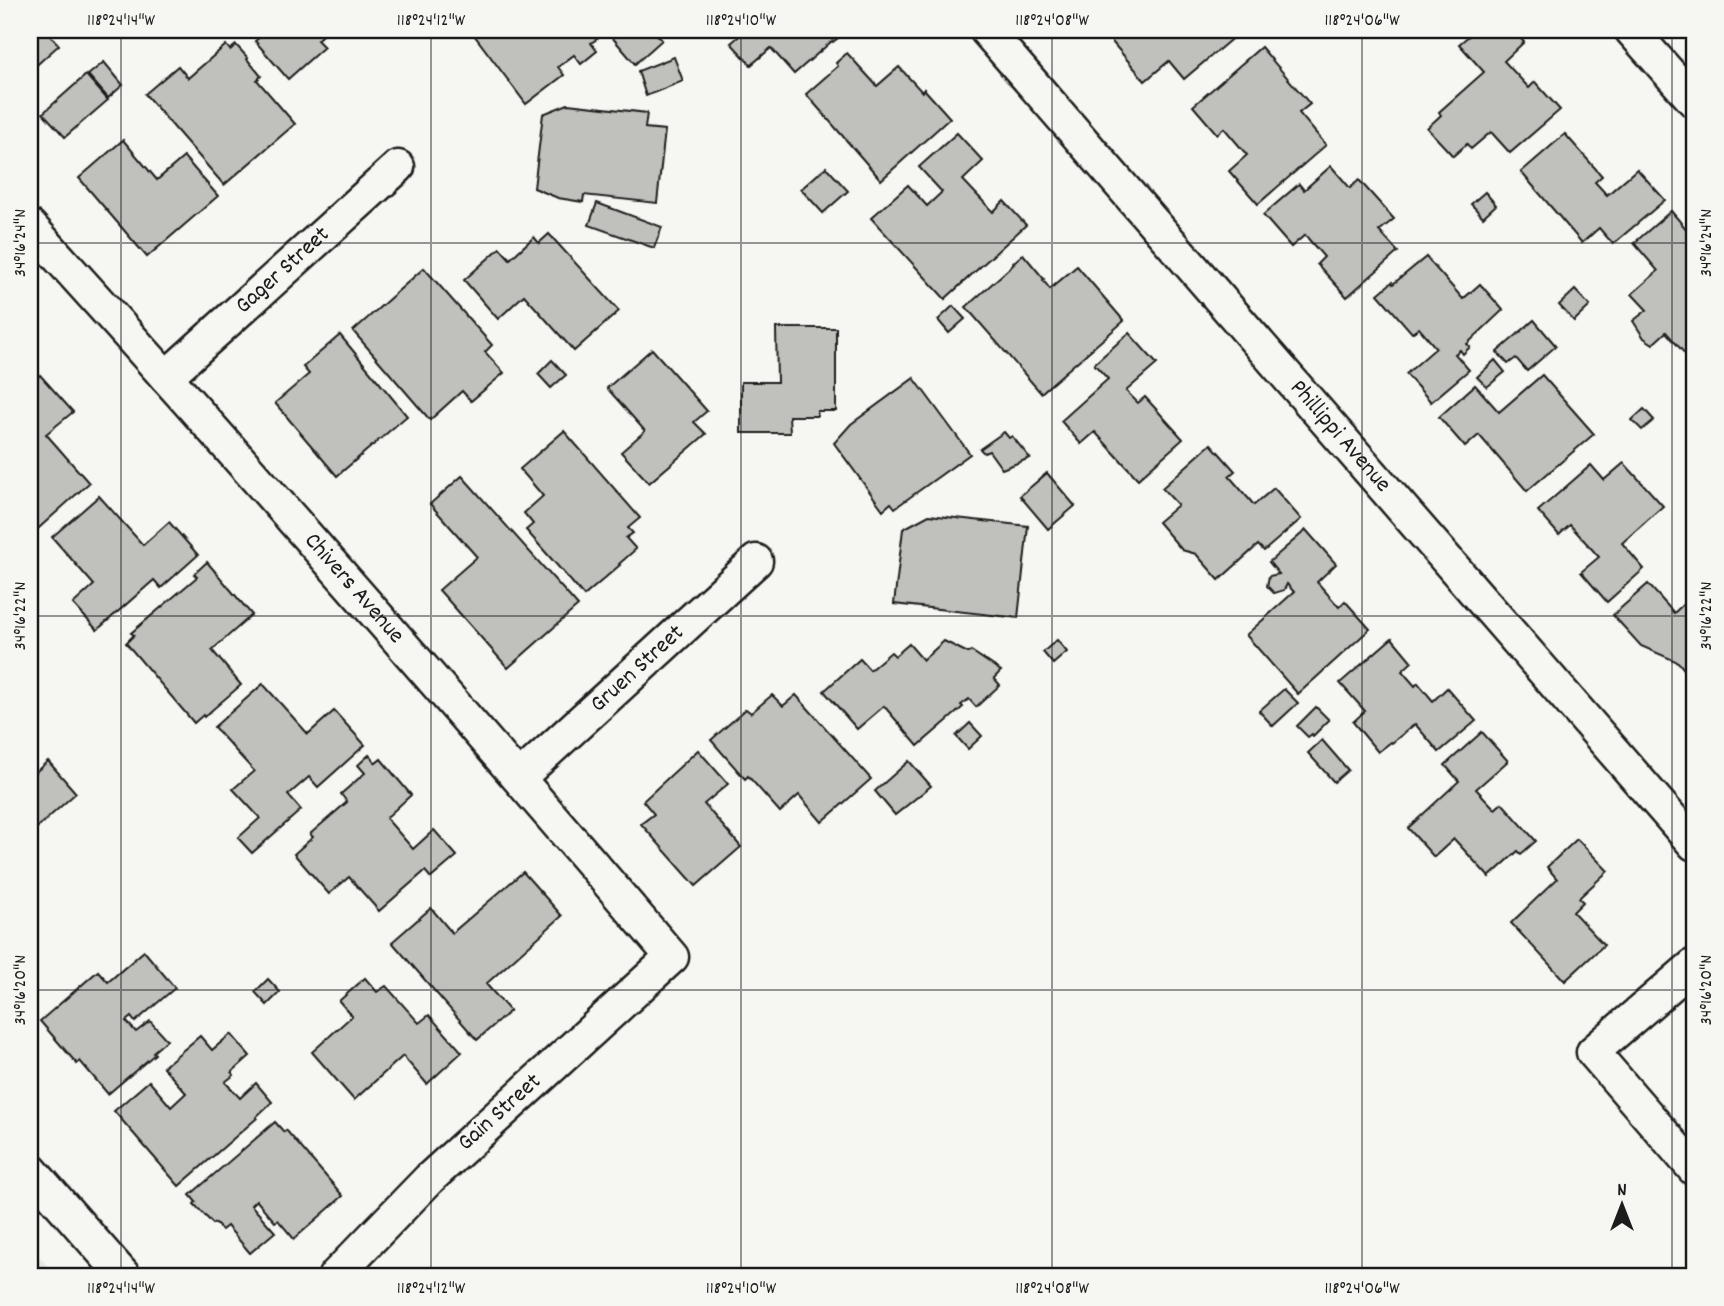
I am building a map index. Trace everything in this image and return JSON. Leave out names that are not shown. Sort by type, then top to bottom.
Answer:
[{"type":"street","name":"Phillippi Avenue","points":[[986,30],[1694,844]]},
{"type":"street","points":[[1631,30],[1694,101]]},
{"type":"street","name":"Gager Street","points":[[166,377],[397,167]]},
{"type":"street","name":"Chivers Avenue","points":[[30,226],[519,778],[672,957]]},
{"type":"street","name":"Gruen Street","points":[[519,778],[756,561]]},
{"type":"street","name":"Gain Street","points":[[335,1276],[429,1179],[672,957]]},
{"type":"street","points":[[1694,965],[1592,1052],[1694,1169]]},
{"type":"street","points":[[30,1169],[124,1276]]},
{"type":"shaded area","points":[[30,1246],[56,1276],[30,1276]]},
{"type":"building","points":[[30,30],[50,30],[47,32],[59,45],[30,71]]},
{"type":"building","points":[[268,30],[323,30],[325,32],[317,40],[324,47],[288,79],[255,41]]},
{"type":"building","points":[[599,30],[603,35],[591,43],[597,51],[581,64],[574,55],[558,67],[564,75],[526,104],[472,32]]},
{"type":"building","points":[[618,30],[653,30],[662,40],[635,64],[611,36]]},
{"type":"building","points":[[746,30],[846,32],[794,74],[771,48],[751,65],[731,43]]},
{"type":"building","points":[[1102,30],[1242,30],[1184,79],[1169,61],[1145,81]]},
{"type":"building","points":[[1476,30],[1512,30],[1524,42],[1504,61],[1529,88],[1535,82],[1560,110],[1510,153],[1491,132],[1471,149],[1467,144],[1453,156],[1427,128],[1441,115],[1439,112],[1484,72],[1459,44]]},
{"type":"building","points":[[226,45],[230,50],[236,45],[248,58],[261,76],[257,80],[295,124],[224,185],[145,94],[178,66],[188,78]]},
{"type":"building","points":[[1261,47],[1310,104],[1299,113],[1326,145],[1258,204],[1229,171],[1247,155],[1224,128],[1217,134],[1193,106]]},
{"type":"building","points":[[847,53],[877,86],[899,67],[922,92],[924,89],[950,118],[881,180],[806,94],[838,66],[836,63]]},
{"type":"building","points":[[674,57],[683,81],[646,96],[638,71]]},
{"type":"building","points":[[104,62],[123,85],[108,98],[88,75]]},
{"type":"building","points":[[86,75],[108,100],[65,137],[43,113]]},
{"type":"building","points":[[568,104],[647,113],[645,128],[665,130],[657,203],[584,195],[583,202],[558,198],[534,188],[543,114]]},
{"type":"building","points":[[957,133],[983,161],[963,180],[993,212],[1004,201],[1026,225],[945,299],[871,218],[908,185],[927,206],[942,192],[919,167]]},
{"type":"building","points":[[1565,134],[1602,176],[1595,182],[1607,195],[1637,169],[1665,200],[1613,244],[1599,228],[1582,243],[1521,172]]},
{"type":"building","points":[[123,140],[157,180],[184,157],[218,196],[147,257],[79,178]]},
{"type":"building","points":[[1331,166],[1350,188],[1359,180],[1394,219],[1379,231],[1398,252],[1347,297],[1317,264],[1324,257],[1305,235],[1291,247],[1263,215],[1299,184],[1304,190]]},
{"type":"building","points":[[826,167],[848,191],[823,213],[801,189]]},
{"type":"building","points":[[1485,192],[1496,205],[1483,217],[1471,204]]},
{"type":"building","points":[[597,203],[662,227],[654,248],[589,225]]},
{"type":"building","points":[[1671,211],[1694,238],[1694,347],[1685,354],[1666,332],[1653,344],[1644,338],[1633,321],[1647,310],[1632,294],[1658,271],[1634,243]]},
{"type":"building","points":[[549,234],[619,311],[574,351],[524,295],[498,319],[464,280],[500,248],[510,259],[534,237],[539,243]]},
{"type":"building","points":[[1023,254],[1050,289],[1077,266],[1124,321],[1041,393],[966,307]]},
{"type":"building","points":[[1426,257],[1463,299],[1480,284],[1503,310],[1467,344],[1470,347],[1463,354],[1460,350],[1455,354],[1469,370],[1431,402],[1406,374],[1436,348],[1419,328],[1412,333],[1378,294]]},
{"type":"building","points":[[424,268],[492,345],[485,352],[504,373],[471,401],[462,391],[430,420],[353,331]]},
{"type":"building","points":[[1575,290],[1590,306],[1574,321],[1559,305]]},
{"type":"building","points":[[953,306],[965,319],[949,333],[938,320]]},
{"type":"building","points":[[1534,320],[1556,346],[1527,371],[1516,358],[1508,364],[1497,352]]},
{"type":"building","points":[[776,328],[836,328],[836,411],[817,411],[817,416],[789,416],[790,433],[741,433],[741,382],[777,382]]},
{"type":"building","points":[[1129,333],[1157,364],[1126,391],[1138,403],[1145,397],[1183,439],[1138,479],[1095,432],[1081,444],[1061,421],[1108,379],[1094,364]]},
{"type":"building","points":[[340,335],[407,416],[337,476],[275,403],[309,374],[303,367]]},
{"type":"building","points":[[652,349],[707,411],[694,422],[706,434],[649,483],[621,452],[645,431],[607,388]]},
{"type":"building","points":[[552,360],[566,375],[551,388],[538,374]]},
{"type":"building","points":[[1495,360],[1505,372],[1487,387],[1477,377]]},
{"type":"building","points":[[40,375],[73,412],[46,434],[89,483],[30,536],[30,384]]},
{"type":"building","points":[[1542,375],[1594,434],[1527,491],[1479,435],[1465,447],[1439,417],[1475,385],[1499,412]]},
{"type":"building","points":[[914,378],[970,454],[895,508],[891,503],[883,510],[834,443],[851,424]]},
{"type":"building","points":[[1644,409],[1654,420],[1642,430],[1632,420]]},
{"type":"building","points":[[564,431],[640,518],[628,528],[633,533],[626,538],[636,549],[584,596],[526,530],[533,524],[524,513],[543,496],[520,469]]},
{"type":"building","points":[[1004,432],[1009,438],[1012,436],[1030,458],[1002,469],[989,451],[984,453],[980,449]]},
{"type":"building","points":[[1211,444],[1235,471],[1229,476],[1254,505],[1274,488],[1301,519],[1264,551],[1258,545],[1219,580],[1196,554],[1182,550],[1158,522],[1178,505],[1162,488]]},
{"type":"building","points":[[1624,463],[1663,506],[1622,543],[1644,569],[1607,602],[1581,572],[1599,557],[1570,525],[1559,535],[1538,511],[1591,465],[1604,480]]},
{"type":"building","points":[[1047,473],[1075,506],[1048,529],[1020,496]]},
{"type":"building","points":[[462,476],[578,606],[508,668],[439,590],[477,557],[430,504]]},
{"type":"building","points":[[99,496],[143,545],[169,522],[198,555],[161,588],[154,580],[97,630],[73,604],[94,585],[52,537]]},
{"type":"building","points":[[929,515],[1028,526],[1018,618],[894,604],[903,529]]},
{"type":"building","points":[[1306,530],[1336,564],[1317,582],[1339,607],[1345,601],[1370,629],[1298,694],[1246,635],[1294,592],[1287,584],[1284,590],[1274,593],[1267,586],[1269,576],[1279,574],[1269,562]]},
{"type":"building","points":[[207,562],[252,615],[212,650],[241,685],[194,723],[126,643],[134,635],[131,633],[197,577],[194,574]]},
{"type":"building","points":[[1648,584],[1674,613],[1694,594],[1694,681],[1678,662],[1641,646],[1613,615]]},
{"type":"building","points":[[1392,638],[1412,662],[1402,671],[1415,686],[1418,683],[1433,701],[1447,688],[1476,721],[1439,752],[1415,724],[1378,752],[1353,722],[1365,711],[1340,683]]},
{"type":"building","points":[[1057,640],[1067,652],[1053,664],[1043,652]]},
{"type":"building","points":[[944,641],[968,653],[971,651],[1001,671],[994,678],[1000,685],[976,707],[969,699],[918,746],[884,706],[857,729],[824,691],[860,659],[870,670],[891,652],[895,656],[909,644],[923,660]]},
{"type":"building","points":[[263,684],[308,734],[334,711],[365,745],[318,787],[309,777],[288,795],[301,810],[252,853],[238,838],[260,818],[233,789],[254,771],[214,727]]},
{"type":"building","points":[[1284,689],[1298,703],[1273,726],[1259,711]]},
{"type":"building","points":[[772,695],[783,706],[796,695],[871,779],[822,822],[799,795],[780,812],[748,776],[745,779],[711,740],[746,709],[751,713]]},
{"type":"building","points":[[1316,707],[1329,720],[1313,736],[1312,734],[1308,737],[1297,726]]},
{"type":"building","points":[[970,723],[982,736],[968,749],[956,736]]},
{"type":"building","points":[[1482,732],[1508,761],[1476,789],[1495,809],[1502,803],[1536,841],[1521,854],[1518,851],[1489,877],[1454,839],[1434,857],[1408,828],[1459,781],[1445,765]]},
{"type":"building","points":[[1322,740],[1348,770],[1334,782],[1308,753]]},
{"type":"building","points":[[698,750],[728,784],[704,804],[741,847],[696,886],[641,824],[654,814],[643,801]]},
{"type":"building","points":[[369,755],[376,763],[381,759],[411,795],[386,818],[413,849],[434,830],[457,856],[431,878],[425,871],[379,911],[349,877],[329,894],[294,854],[313,837],[310,834],[347,802],[341,794],[365,773],[358,765]]},
{"type":"building","points":[[48,761],[76,793],[30,834],[30,777]]},
{"type":"building","points":[[909,761],[931,786],[895,815],[875,791]]},
{"type":"building","points":[[1577,839],[1608,871],[1579,898],[1583,902],[1573,912],[1604,945],[1565,981],[1511,923],[1557,879],[1547,867]]},
{"type":"building","points":[[523,872],[562,916],[486,984],[510,1011],[477,1040],[392,942],[431,908],[452,933]]},
{"type":"building","points":[[144,951],[175,988],[135,1022],[131,1017],[126,1021],[136,1032],[150,1021],[167,1040],[153,1052],[155,1054],[108,1094],[80,1061],[77,1064],[40,1021],[98,971],[108,982]]},
{"type":"building","points":[[365,978],[377,992],[386,986],[419,1023],[429,1015],[462,1052],[427,1084],[403,1056],[354,1100],[312,1052],[352,1016],[339,1001]]},
{"type":"building","points":[[268,979],[280,992],[267,1005],[255,992]]},
{"type":"building","points":[[231,1034],[250,1056],[225,1082],[240,1098],[256,1083],[272,1102],[179,1186],[114,1111],[149,1081],[171,1107],[186,1093],[163,1067],[200,1036],[212,1050]]},
{"type":"building","points":[[275,1122],[284,1132],[286,1130],[343,1196],[294,1239],[256,1200],[251,1205],[275,1232],[250,1253],[227,1226],[222,1230],[213,1224],[194,1204],[196,1202],[190,1195]]}]
